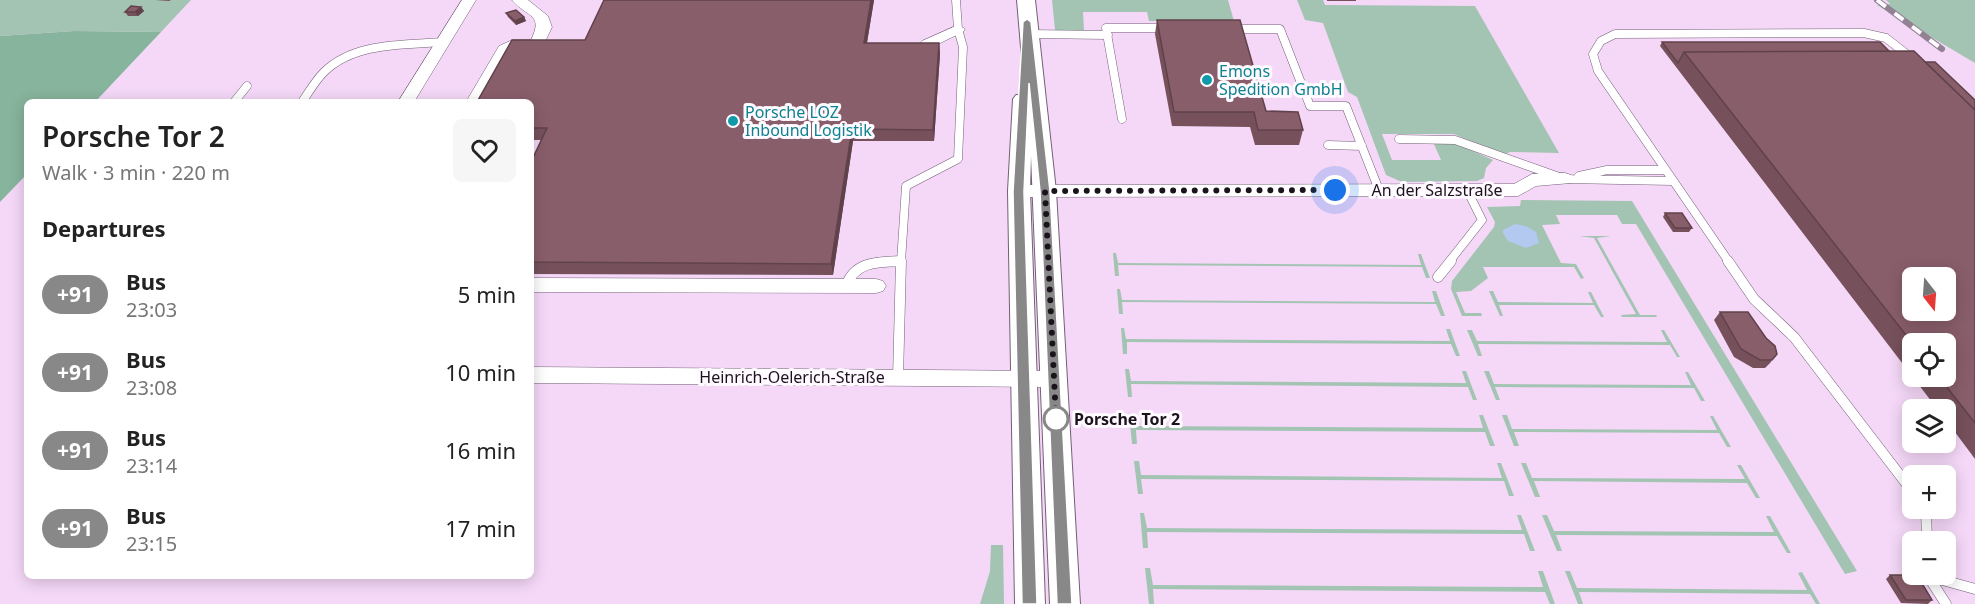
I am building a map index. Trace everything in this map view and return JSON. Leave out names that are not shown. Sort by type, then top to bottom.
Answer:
[{"type":"street","points":[[408,99],[470,0]]},
{"type":"street","points":[[510,99],[545,27],[543,20],[519,0]]},
{"type":"street","points":[[1027,19],[1045,191],[1065,604]]},
{"type":"street","points":[[1027,19],[1019,192],[1029,604]]},
{"type":"street","points":[[927,44],[958,29]]},
{"type":"street","points":[[476,99],[504,49],[512,45],[537,45]]},
{"type":"street","name":"An der Salzstraße","points":[[1019,192],[1518,190],[1533,180],[1565,179]]},
{"type":"street","points":[[534,285],[876,286]]},
{"type":"street","name":"Heinrich-Oelerich-Straße","points":[[534,375],[1054,379]]},
{"type":"lane","points":[[898,378],[901,261],[906,186],[958,159],[963,47],[958,29],[956,0]]},
{"type":"lane","points":[[1027,19],[1108,35]]},
{"type":"lane","points":[[1122,119],[1107,28],[1176,28]]},
{"type":"lane","points":[[1222,29],[1280,29],[1310,106],[1346,106],[1379,190]]},
{"type":"lane","points":[[1902,477],[1794,337],[1754,299],[1598,71],[1593,54],[1601,41],[1615,34],[1864,33],[1886,38],[1906,51],[1921,66]]},
{"type":"lane","points":[[304,99],[325,71],[346,57],[369,50],[443,42]]},
{"type":"lane","points":[[236,99],[247,86]]},
{"type":"lane","points":[[1399,139],[1455,140],[1565,179],[1673,181]]},
{"type":"lane","points":[[1328,145],[1362,146]]},
{"type":"lane","points":[[1565,179],[1607,170],[1665,170]]},
{"type":"lane","points":[[1438,277],[1482,220],[1467,190]]},
{"type":"lane","points":[[846,286],[848,276],[858,266],[873,262],[901,261]]},
{"type":"lane","points":[[1956,583],[1975,589]]},
{"type":"lane","points":[[1935,585],[1947,604]]},
{"type":"shaded area","points":[[191,0],[1925,0],[1975,46],[1975,604],[0,604],[0,202],[24,177],[24,579],[534,579],[534,99],[98,99]]},
{"type":"green space","points":[[0,0],[191,0],[161,32],[74,31],[0,36]]},
{"type":"green space","points":[[1052,0],[1228,0],[1234,21],[1149,21],[1147,12],[1083,12],[1084,31],[1055,30]]},
{"type":"green space","points":[[1297,0],[1323,0],[1325,5],[1475,6],[1559,153],[1510,152],[1503,155],[1454,134],[1382,134],[1392,160],[1441,160],[1433,142],[1455,143],[1493,160],[1486,168],[1484,178],[1477,181],[1402,182],[1386,175],[1357,97],[1348,92],[1323,23],[1305,20]]},
{"type":"green space","points":[[1886,0],[1975,0],[1975,63],[1877,5],[1890,4]]},
{"type":"green space","points":[[74,31],[161,32],[98,99],[24,99],[24,177],[0,202],[0,36]]},
{"type":"green space","points":[[1521,200],[1632,201],[1857,571],[1845,574],[1636,224],[1622,224],[1617,215],[1556,215],[1560,224],[1542,225],[1561,263],[1576,264],[1584,278],[1581,279],[1574,267],[1483,267],[1488,278],[1471,291],[1456,292],[1465,313],[1481,313],[1482,316],[1462,316],[1451,289],[1452,281],[1494,227],[1495,222],[1487,207],[1520,206]]},
{"type":"green space","points":[[1579,236],[1611,236],[1597,238],[1640,315],[1656,315],[1657,317],[1622,317],[1621,315],[1636,314],[1594,238]]},
{"type":"green space","points":[[1113,253],[1116,253],[1118,263],[1421,265],[1418,254],[1421,254],[1430,278],[1426,278],[1422,267],[1118,265],[1119,276],[1115,276]]},
{"type":"green space","points":[[1117,289],[1120,289],[1122,300],[1435,302],[1432,291],[1436,291],[1445,316],[1441,316],[1436,304],[1122,302],[1123,314],[1119,314]]},
{"type":"green space","points":[[1489,291],[1493,291],[1498,302],[1593,303],[1588,292],[1591,292],[1604,317],[1601,317],[1594,305],[1499,305],[1503,316],[1500,316]]},
{"type":"green space","points":[[1121,328],[1124,328],[1126,339],[1450,341],[1446,329],[1450,329],[1460,356],[1456,356],[1451,344],[1127,342],[1127,354],[1123,354]]},
{"type":"green space","points":[[1467,330],[1472,330],[1477,341],[1667,342],[1661,330],[1664,330],[1680,357],[1677,357],[1670,345],[1478,344],[1482,356],[1478,356]]},
{"type":"green space","points":[[1125,369],[1129,369],[1131,381],[1466,383],[1462,371],[1466,371],[1477,400],[1473,400],[1468,387],[1131,384],[1132,397],[1128,397]]},
{"type":"green space","points":[[1484,371],[1489,371],[1494,384],[1691,385],[1685,372],[1688,372],[1705,401],[1701,401],[1694,388],[1495,387],[1500,400],[1496,400]]},
{"type":"green space","points":[[1129,413],[1134,413],[1136,426],[1483,428],[1479,415],[1483,415],[1495,446],[1490,446],[1485,432],[1136,430],[1137,444],[1132,444]]},
{"type":"green space","points":[[1502,415],[1507,415],[1512,429],[1717,430],[1710,416],[1713,416],[1731,447],[1727,447],[1719,433],[1514,432],[1519,446],[1514,446]]},
{"type":"green space","points":[[1134,461],[1139,461],[1141,475],[1502,478],[1497,463],[1501,463],[1514,496],[1509,496],[1504,481],[1141,479],[1143,494],[1138,494]]},
{"type":"green space","points":[[1521,463],[1526,463],[1532,478],[1745,479],[1737,465],[1741,465],[1760,498],[1756,498],[1747,483],[1534,481],[1540,497],[1535,497]]},
{"type":"green space","points":[[1140,513],[1144,513],[1147,528],[1522,530],[1517,515],[1521,515],[1535,551],[1530,551],[1524,534],[1147,532],[1148,548],[1143,548]]},
{"type":"green space","points":[[1542,515],[1547,515],[1554,531],[1774,532],[1766,516],[1770,516],[1791,553],[1787,553],[1777,536],[1556,535],[1562,551],[1557,551]]},
{"type":"green space","points":[[991,545],[1003,545],[1004,604],[980,604],[990,571]]},
{"type":"green space","points":[[1145,568],[1150,568],[1153,585],[1543,587],[1538,571],[1543,571],[1555,604],[1550,604],[1545,592],[1153,589],[1154,604],[1149,604]]},
{"type":"green space","points":[[1565,571],[1570,571],[1577,588],[1807,590],[1798,573],[1802,572],[1820,604],[1816,604],[1810,594],[1579,592],[1583,604],[1578,604]]},
{"type":"water","points":[[1515,224],[1526,226],[1536,232],[1539,243],[1526,248],[1508,241],[1503,230]]},
{"type":"building","name":"Porsche LOZ Inbound Logistik","points":[[604,0],[871,0],[864,43],[939,43],[933,130],[852,129],[831,264],[534,262],[534,156],[547,128],[534,128],[534,99],[479,99],[512,40],[585,40]]},
{"type":"building","points":[[131,6],[141,7],[135,12],[125,12]]},
{"type":"building","points":[[516,10],[524,17],[515,21],[506,13]]},
{"type":"building","name":"Emons Spedition GmbH","points":[[1157,20],[1240,20],[1266,111],[1298,112],[1303,130],[1258,130],[1254,112],[1174,112]]},
{"type":"building","points":[[1662,42],[1880,42],[1889,51],[1684,52],[1678,63]]},
{"type":"building","points":[[1914,51],[1975,110],[1975,423],[1947,387],[1956,387],[1956,333],[1904,333],[1684,52]]},
{"type":"building","points":[[1925,62],[1935,62],[1975,100],[1975,110]]},
{"type":"building","points":[[1665,213],[1682,213],[1692,228],[1675,228]]},
{"type":"building","points":[[1720,312],[1748,312],[1766,338],[1775,346],[1777,354],[1772,360],[1760,360],[1741,349]]},
{"type":"building","points":[[1890,575],[1902,575],[1902,585],[1923,585],[1932,600],[1906,600]]},
{"type":"railway","points":[[1877,0],[1942,49]]},
{"type":"bus line","name":"+91","points":[[1029,604],[1019,192],[1027,22],[1045,191],[1065,604]]},
{"type":"place","name":"Emons Spedition GmbH","points":[[1207,80]]},
{"type":"place","name":"Porsche LOZ Inbound Logistik","points":[[733,121]]},
{"type":"place","name":"Porsche Tor 2","points":[[1056,419]]},
{"type":"route","points":[[1056,419],[1045,191],[1335,190]]}]
